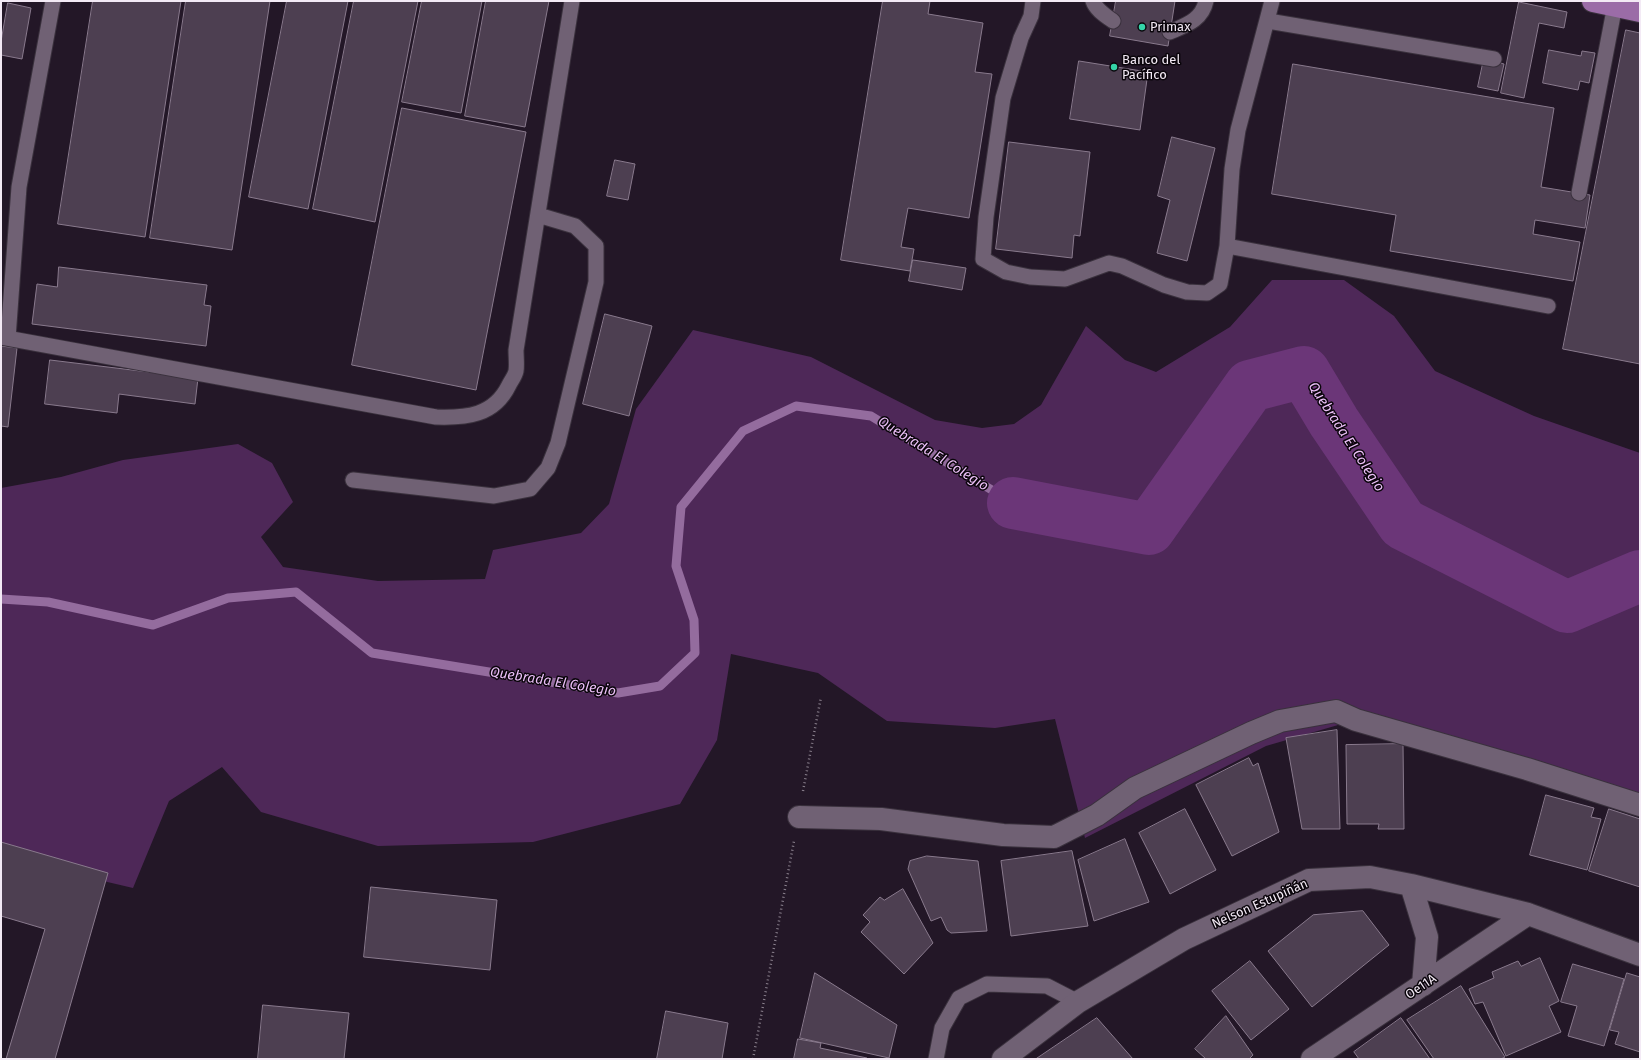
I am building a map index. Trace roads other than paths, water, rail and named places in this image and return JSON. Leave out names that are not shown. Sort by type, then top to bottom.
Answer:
[{"type":"main road","points":[[1593,1],[1640,10]]},
{"type":"street","points":[[798,817],[881,819],[1003,835],[1054,837],[1096,815],[1135,788],[1251,733],[1280,721],[1336,711],[1356,720],[1527,769],[1640,805]]},
{"type":"street","name":"Nelson Estupiñán","points":[[1004,1059],[1078,1002],[1184,939],[1309,880],[1370,877],[1411,885],[1528,914],[1640,955]]},
{"type":"street","points":[[1411,885],[1427,937],[1423,985]]},
{"type":"street","name":"Oe11A","points":[[1312,1059],[1528,914]]},
{"type":"lane","points":[[53,1],[19,187],[4,338],[436,417],[461,418],[488,409],[499,401],[516,372],[516,350],[572,1]]},
{"type":"lane","points":[[1033,1],[1031,16],[1021,38],[1003,98],[986,217],[983,259],[1006,272],[1030,277],[1065,279],[1110,263],[1122,266],[1164,285],[1187,292],[1207,293],[1220,284],[1227,246],[1232,169],[1238,130],[1268,21],[1272,1]]},
{"type":"lane","points":[[1093,1],[1094,5],[1104,15],[1113,21]]},
{"type":"lane","points":[[1170,32],[1191,23],[1204,10],[1206,1]]},
{"type":"lane","points":[[1579,193],[1615,5]]},
{"type":"lane","points":[[1268,21],[1494,59]]},
{"type":"lane","points":[[353,480],[494,496],[530,489],[548,468],[558,444],[596,282],[596,246],[575,226],[538,215]]},
{"type":"lane","points":[[1227,246],[1548,306]]},
{"type":"lane","points":[[936,1059],[942,1028],[959,998],[987,984],[1047,986],[1078,1002]]},
{"type":"waterway","name":"Quebrada El Colegio","points":[[1013,503],[1149,529],[1250,386],[1304,372],[1334,422],[1403,524],[1567,607],[1640,576]]},
{"type":"waterway","name":"Quebrada El Colegio","points":[[1,599],[48,602],[153,625],[228,598],[296,592],[372,653],[618,693],[660,686],[695,653],[694,620],[676,566],[681,507],[743,431],[796,406],[871,416],[1013,503]]},
{"type":"place","name":"Primax","points":[[1142,27]]},
{"type":"place","name":"Banco del Pacífico","points":[[1114,67]]}]
